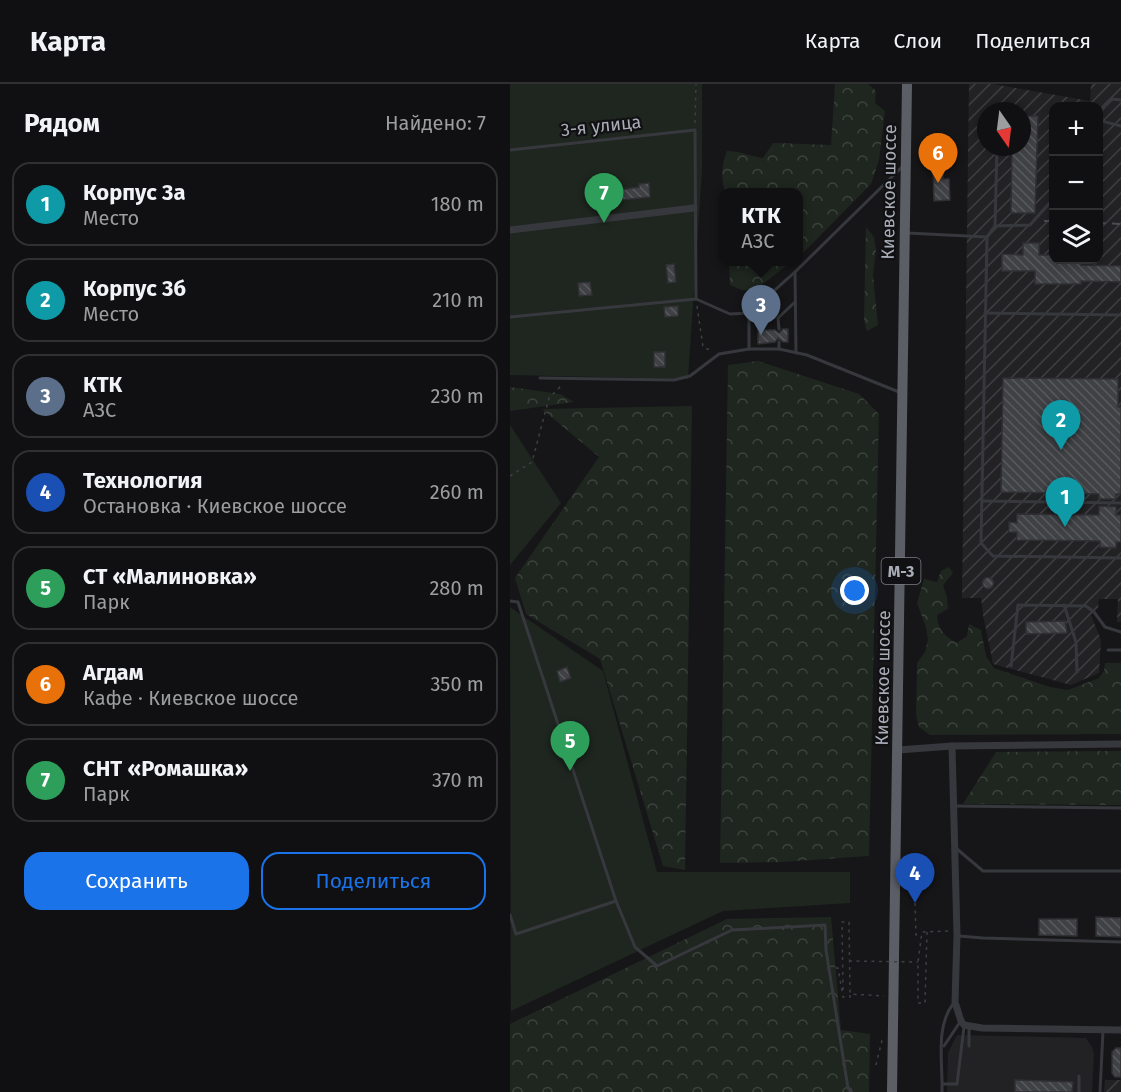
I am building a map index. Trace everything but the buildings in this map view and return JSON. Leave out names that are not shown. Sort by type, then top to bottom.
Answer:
[{"type":"highway","name":"Киевское шоссе","points":[[892,1092],[907,84]]},
{"type":"street","points":[[510,230],[694,208]]},
{"type":"street","points":[[898,750],[952,746],[1121,744]]},
{"type":"street","points":[[952,746],[957,933],[955,1002],[965,1024],[982,1028],[1121,1030]]},
{"type":"lane","points":[[1103,109],[1112,99],[1121,100]]},
{"type":"lane","points":[[1103,121],[1121,126]]},
{"type":"lane","name":"3-я улица","points":[[510,150],[695,130]]},
{"type":"lane","points":[[695,130],[696,299]]},
{"type":"lane","points":[[997,156],[996,226],[987,237],[981,543],[993,556],[1121,558]]},
{"type":"lane","points":[[803,264],[906,163]]},
{"type":"lane","points":[[996,226],[1030,225],[1049,204]]},
{"type":"lane","points":[[905,233],[987,237]]},
{"type":"lane","points":[[510,316],[696,299],[730,314],[749,313],[801,266]]},
{"type":"lane","points":[[795,272],[795,353]]},
{"type":"lane","points":[[779,330],[778,318],[795,302]]},
{"type":"lane","points":[[749,313],[749,349]]},
{"type":"lane","points":[[985,314],[1121,315]]},
{"type":"lane","points":[[779,342],[779,349]]},
{"type":"lane","points":[[540,378],[674,380],[690,376],[718,354],[742,352],[749,349],[779,349],[807,355],[902,393]]},
{"type":"lane","points":[[982,501],[1121,503]]},
{"type":"lane","points":[[510,601],[518,602],[616,901],[635,947],[657,966],[732,930],[825,925],[829,968],[848,1088],[851,1092]]},
{"type":"lane","points":[[1011,666],[1018,605],[1086,606],[1094,612],[1105,627],[1121,632]]},
{"type":"lane","points":[[1064,606],[1076,642],[1077,672]]},
{"type":"lane","points":[[1108,650],[1121,651]]},
{"type":"lane","points":[[953,806],[1121,808]]},
{"type":"lane","points":[[953,846],[983,871],[1121,871]]},
{"type":"lane","points":[[510,915],[516,934],[616,901]]},
{"type":"lane","points":[[957,933],[983,939],[1121,942]]},
{"type":"lane","points":[[942,1092],[942,1025],[946,1013],[955,1002]]},
{"type":"lane","points":[[943,1047],[965,1024]]},
{"type":"lane","points":[[965,1024],[969,1046]]},
{"type":"lane","points":[[943,1084],[957,1084],[965,1024]]},
{"type":"lane","points":[[1100,1092],[1103,1029]]},
{"type":"lane","points":[[1079,1076],[1079,1092]]},
{"type":"path","points":[[695,130],[696,84]]},
{"type":"path","points":[[696,299],[703,348],[718,354]]},
{"type":"path","points":[[510,476],[532,462],[549,398],[568,379]]},
{"type":"path","points":[[915,903],[916,935],[922,935]]},
{"type":"path","points":[[843,997],[842,922],[849,922],[850,994]]},
{"type":"path","points":[[927,932],[925,1003],[918,1003],[918,962],[922,932],[927,932],[957,933]]},
{"type":"path","points":[[849,961],[918,962]]},
{"type":"path","points":[[829,968],[838,968],[843,997]]},
{"type":"path","points":[[843,997],[850,996],[850,994],[884,995]]},
{"type":"path","points":[[876,1065],[883,1042],[883,1030]]},
{"type":"shaded area","points":[[969,84],[993,84],[1090,101],[1091,84],[1121,84],[1121,622],[1117,622],[1118,599],[1099,599],[1098,608],[1091,615],[1101,640],[1099,673],[1071,685],[993,664],[981,598],[962,598]]},
{"type":"shaded area","points":[[957,1035],[1086,1038],[1094,1055],[1092,1092],[947,1092],[948,1053]]},
{"type":"shaded area","points":[[1105,1080],[1121,1080],[1121,1092],[1104,1092]]},
{"type":"green space","points":[[510,84],[702,84],[702,171],[688,379],[510,375]]},
{"type":"green space","points":[[835,84],[868,84],[876,91],[875,103],[885,111],[879,160],[871,184],[803,252],[803,188],[724,188],[722,177],[727,151],[763,158],[773,143],[831,145]]},
{"type":"green space","points":[[866,227],[874,237],[876,250],[873,275],[878,325],[867,331],[864,321]]},
{"type":"green space","points":[[729,266],[786,266],[755,290],[742,290],[730,285]]},
{"type":"green space","points":[[758,361],[859,394],[879,414],[869,856],[782,862],[720,863],[728,365]]},
{"type":"green space","points":[[510,387],[560,394],[574,402],[510,411]]},
{"type":"green space","points":[[692,406],[685,870],[663,866],[600,659],[526,614],[515,578],[599,457],[542,409]]},
{"type":"green space","points":[[510,425],[561,503],[510,565]]},
{"type":"green space","points":[[949,567],[953,573],[943,585],[948,609],[937,615],[940,629],[945,635],[957,643],[967,636],[969,624],[981,630],[986,656],[994,668],[1050,687],[1068,690],[1099,678],[1104,671],[1105,663],[1121,663],[1121,734],[930,735],[919,727],[916,715],[917,663],[925,652],[928,640],[917,603],[924,579],[937,582],[941,571]]},
{"type":"green space","points":[[510,607],[603,671],[657,872],[850,872],[850,903],[723,911],[511,1011]]},
{"type":"green space","points":[[1121,751],[1121,805],[963,804],[996,752]]},
{"type":"green space","points":[[831,917],[841,1030],[870,1034],[869,1092],[510,1092],[510,1024],[727,919]]},
{"type":"railway","points":[[1044,221],[1049,221]]},
{"type":"railway","points":[[1103,223],[1121,224]]},
{"type":"place","name":"Агдам","points":[[938,183]]},
{"type":"place","name":"СНТ «Ромашка»","points":[[604,223]]},
{"type":"place","name":"КТК","points":[[761,335]]},
{"type":"place","name":"Корпус 3б","points":[[1061,450]]},
{"type":"place","name":"Корпус 3a","points":[[1065,527]]},
{"type":"place","name":"СТ «Малиновка»","points":[[570,771]]},
{"type":"place","name":"Технология","points":[[915,903]]}]
